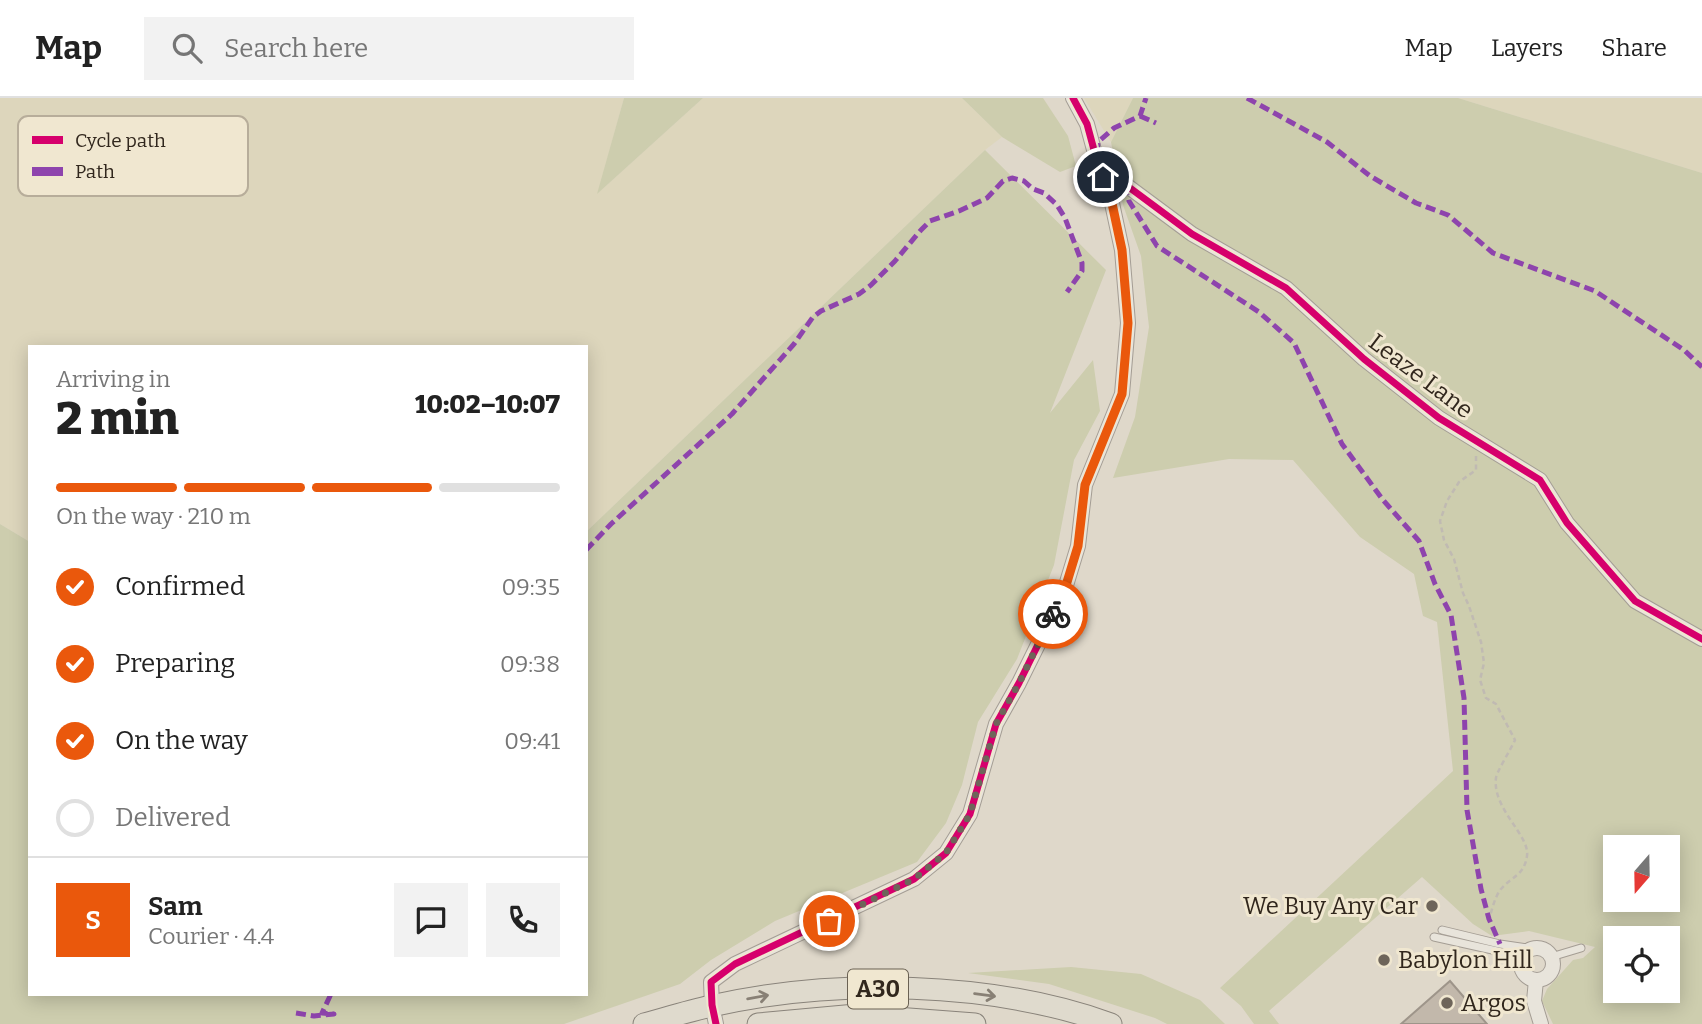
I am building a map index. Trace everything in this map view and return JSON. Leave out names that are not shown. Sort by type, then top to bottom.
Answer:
[{"type":"main road","name":"A30","points":[[644,1024],[714,1015],[774,995],[834,989],[921,989],[986,995],[1050,1006],[1111,1024]]},
{"type":"main road","name":"A30","points":[[758,1024],[856,1015],[975,1024]]},
{"type":"street","points":[[714,1015],[711,982],[735,964],[914,879],[946,853],[970,814],[996,724],[1064,592],[1078,546],[1085,485],[1122,394],[1128,323],[1122,250],[1110,194],[1087,124],[1073,98]]},
{"type":"street","name":"Leaze Lane","points":[[1097,161],[1192,234],[1286,288],[1364,359],[1439,418],[1540,480],[1567,523],[1635,601],[1702,639]]},
{"type":"street","points":[[1534,949],[1542,949],[1552,957],[1553,963],[1547,976],[1536,980],[1525,974],[1522,968],[1524,955],[1534,949]]},
{"type":"street","points":[[1536,980],[1534,1001],[1541,1024]]},
{"type":"lane","points":[[1442,930],[1498,948],[1522,968]]},
{"type":"lane","points":[[1434,937],[1498,948],[1534,949]]},
{"type":"lane","points":[[1552,957],[1581,948]]},
{"type":"path","points":[[1476,455],[1476,470],[1459,482],[1447,501],[1440,521],[1444,540],[1454,559],[1481,642],[1484,663],[1480,680],[1486,698],[1496,704],[1515,740],[1495,776],[1499,802],[1521,836],[1528,854],[1522,872],[1500,890],[1489,919]]},
{"type":"shaded area","points":[[0,98],[624,98],[598,193],[703,98],[962,98],[1002,137],[985,150],[588,530],[588,345],[28,345],[28,541],[0,524]]},
{"type":"shaded area","points":[[1084,98],[1133,98],[1111,142],[1103,129]]},
{"type":"shaded area","points":[[1458,98],[1702,98],[1702,173]]},
{"type":"green space","points":[[624,98],[703,98],[597,194]]},
{"type":"green space","points":[[962,98],[1043,98],[1068,136],[1076,166],[1060,172],[1002,137]]},
{"type":"green space","points":[[1133,98],[1458,98],[1702,173],[1702,1024],[1553,1024],[1542,1001],[1547,989],[1573,960],[1583,958],[1595,947],[1529,931],[1492,936],[1473,924],[1422,877],[1269,1011],[1279,1024],[1254,1024],[1241,1006],[1220,988],[1453,771],[1437,622],[1423,616],[1414,574],[1360,537],[1293,460],[1229,459],[1113,478],[1135,417],[1149,327],[1141,256],[1123,205],[1111,142]]},
{"type":"green space","points":[[985,150],[1106,270],[1050,413],[1093,360],[1100,411],[1074,460],[1054,565],[1017,659],[978,722],[962,785],[946,823],[917,862],[775,921],[711,960],[680,984],[564,1024],[0,1024],[0,524],[28,541],[28,996],[588,996],[588,530]]},
{"type":"green space","points":[[1071,967],[1141,974],[1200,1000],[1225,1024],[1167,1024],[1049,984],[968,973]]},
{"type":"building","name":"Argos","points":[[1450,981],[1487,1024],[1401,1024]]},
{"type":"marked path","points":[[1097,153],[1098,142],[1114,128],[1140,116],[1146,98]]},
{"type":"marked path","points":[[1247,98],[1327,142],[1370,176],[1416,203],[1448,215],[1493,253],[1595,291],[1684,350],[1702,367]]},
{"type":"marked path","points":[[1140,116],[1156,123]]},
{"type":"marked path","points":[[588,548],[732,414],[794,344],[813,317],[871,285],[930,221],[987,198],[1003,181],[1012,178],[1024,181],[1033,189],[1044,193],[1057,205],[1065,218],[1082,263],[1082,271],[1067,292]]},
{"type":"marked path","points":[[1126,185],[1129,201],[1157,246],[1259,312],[1294,343],[1342,444],[1383,500],[1419,541],[1435,584],[1451,615],[1464,698],[1467,810],[1481,889],[1489,919],[1500,944]]},
{"type":"marked path","points":[[296,1013],[314,1016],[334,1014],[322,1013],[330,996]]},
{"type":"cycle path","points":[[716,1024],[711,982],[735,964],[914,879],[946,853],[970,814],[996,724],[1064,592],[1078,546],[1085,485],[1122,394],[1128,323],[1122,250],[1110,194],[1087,124],[1073,98]]},
{"type":"cycle path","points":[[1099,162],[1192,234],[1286,288],[1364,359],[1439,418],[1540,480],[1567,523],[1635,601],[1702,639]]},
{"type":"way so far","points":[[829,921],[914,879],[946,853],[970,814],[996,724],[1053,614]]},
{"type":"place","name":"We Buy Any Car","points":[[1432,906]]},
{"type":"place","name":"Babylon Hill","points":[[1384,960]]},
{"type":"place","name":"Argos","points":[[1447,1003]]},
{"type":"route","points":[[1053,614],[1064,592],[1078,546],[1085,485],[1122,394],[1128,323],[1122,250],[1110,194],[1103,177]]}]
